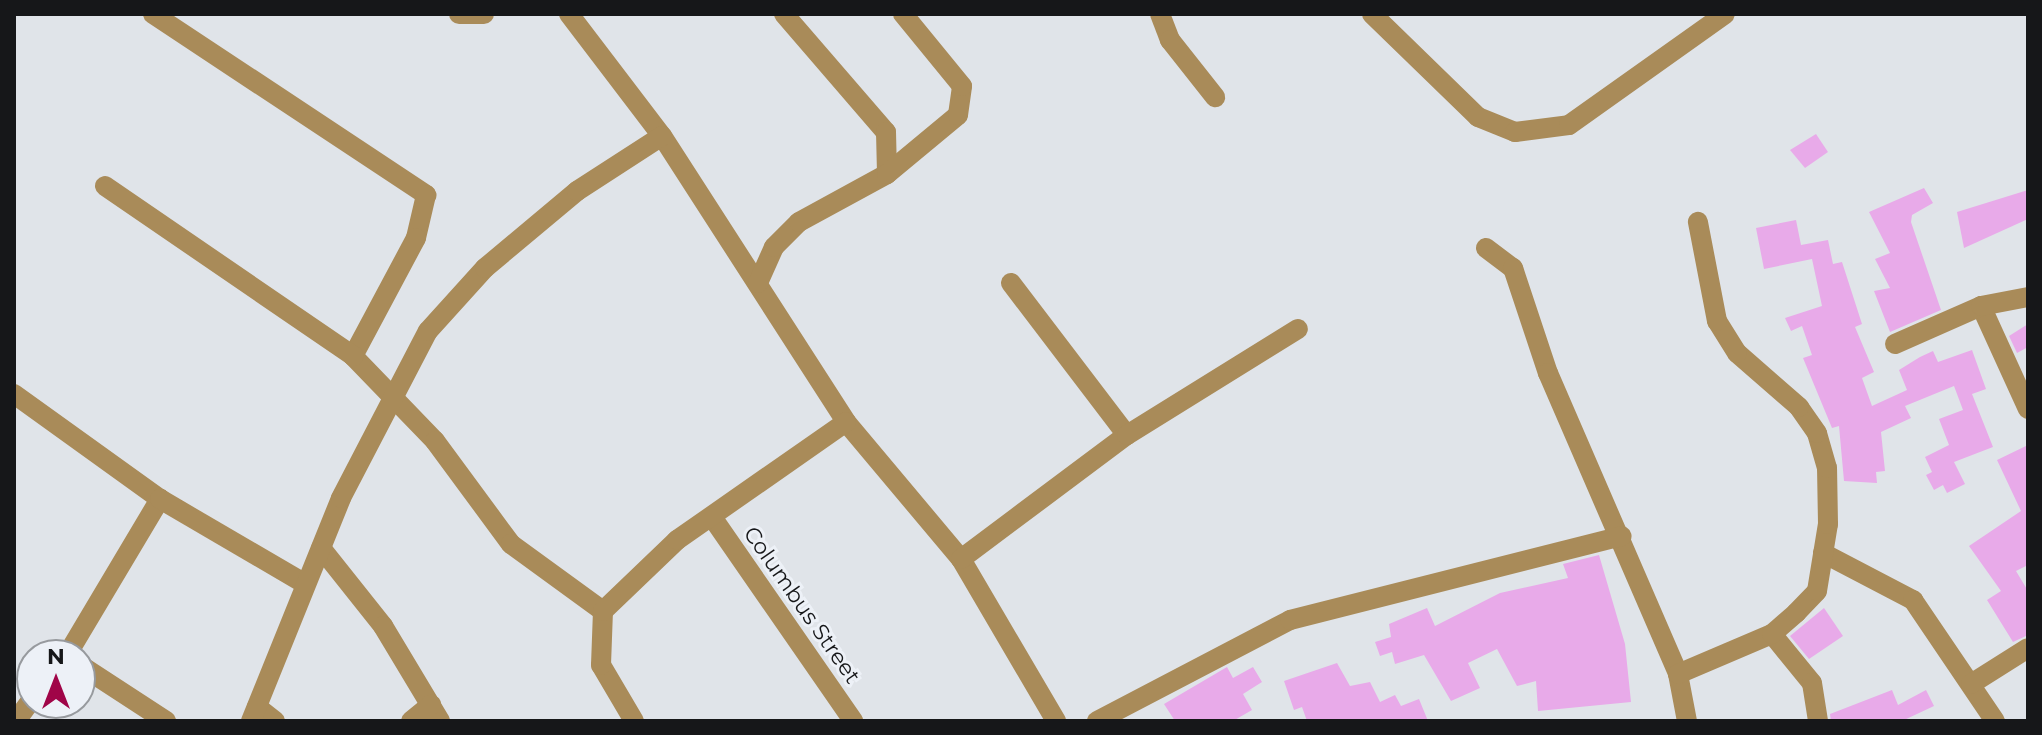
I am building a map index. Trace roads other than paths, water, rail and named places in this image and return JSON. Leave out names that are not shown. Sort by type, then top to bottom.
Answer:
[{"type":"street","points":[[153,14],[426,195],[416,238],[353,356]]},
{"type":"street","points":[[459,14],[484,14]]},
{"type":"street","points":[[569,14],[662,136],[846,422],[961,559],[1056,721]]},
{"type":"street","points":[[784,14],[886,132],[887,174]]},
{"type":"street","points":[[758,283],[774,247],[799,222],[887,174],[958,115],[965,98],[903,14]]},
{"type":"street","points":[[1160,14],[1170,40],[1215,97]]},
{"type":"street","points":[[1372,14],[1478,117],[1515,132],[1569,125],[1725,14]]},
{"type":"street","points":[[275,721],[254,714],[304,583],[391,392],[428,331],[485,268],[577,191],[662,136]]},
{"type":"street","points":[[105,186],[353,356],[391,392],[511,544],[603,611]]},
{"type":"street","points":[[1678,674],[1772,634],[1817,591],[1823,553],[1827,468],[1817,433],[1799,407],[1737,353],[1717,321],[1698,222]]},
{"type":"street","points":[[1486,248],[1513,268],[1548,373],[1622,536],[1678,674],[1687,721]]},
{"type":"street","points":[[1011,283],[1127,435]]},
{"type":"street","points":[[1895,344],[1981,306],[2028,297]]},
{"type":"street","points":[[1981,306],[2028,408]]},
{"type":"street","points":[[961,559],[1127,435],[1298,329]]},
{"type":"street","points":[[14,394],[160,499],[304,583]]},
{"type":"street","points":[[634,721],[601,665],[603,611],[712,517],[846,422]]},
{"type":"street","points":[[77,639],[160,499]]},
{"type":"street","name":"Columbus Street","points":[[712,517],[853,721]]},
{"type":"street","points":[[1097,721],[1290,620],[1622,536]]},
{"type":"street","points":[[321,548],[383,626],[436,713],[411,721]]},
{"type":"street","points":[[1823,553],[1913,600],[1995,721]]},
{"type":"street","points":[[1772,634],[1812,683],[1818,721]]},
{"type":"street","points":[[1971,684],[2028,648]]},
{"type":"street","points":[[96,675],[166,721]]}]
